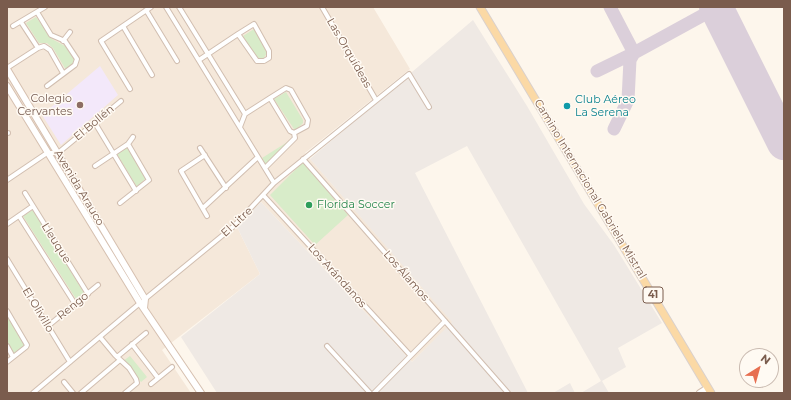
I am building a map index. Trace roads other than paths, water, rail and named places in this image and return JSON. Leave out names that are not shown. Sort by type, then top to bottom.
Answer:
[{"type":"main road","name":"Camino Internacional Gabriela Mistral","points":[[480,7],[710,391]]},
{"type":"street","points":[[13,26],[45,7]]},
{"type":"street","points":[[130,89],[101,41],[151,7]]},
{"type":"street","points":[[166,7],[274,183]]},
{"type":"street","points":[[179,7],[245,114]]},
{"type":"street","name":"Las Orquídeas","points":[[322,7],[376,100]]},
{"type":"street","points":[[146,10],[176,61]]},
{"type":"street","points":[[37,12],[51,35],[64,41],[77,59],[75,65],[47,86]]},
{"type":"street","points":[[21,22],[38,48]]},
{"type":"street","points":[[198,60],[208,54],[238,34],[254,24],[270,51],[269,58],[264,61],[257,61],[238,34]]},
{"type":"street","points":[[123,26],[152,75]]},
{"type":"street","points":[[64,41],[70,32]]},
{"type":"street","points":[[7,68],[38,48],[44,46],[50,50],[64,74]]},
{"type":"street","name":"Avenida Arauco","points":[[7,68],[58,153],[143,303]]},
{"type":"street","name":"El Litre","points":[[35,392],[221,237],[264,196],[274,183],[409,74],[429,107]]},
{"type":"street","name":"Avenida Arauco","points":[[7,86],[47,153],[201,393]]},
{"type":"street","points":[[240,127],[245,114],[286,88],[291,90],[308,120],[307,126],[294,133]]},
{"type":"street","points":[[270,98],[290,131],[294,133]]},
{"type":"street","name":"El Bollén","points":[[58,153],[121,101]]},
{"type":"street","points":[[94,123],[136,191]]},
{"type":"street","points":[[265,168],[295,138],[294,133]]},
{"type":"street","points":[[95,166],[128,144],[133,137]]},
{"type":"street","points":[[120,203],[148,182],[149,178],[128,144]]},
{"type":"street","points":[[200,148],[226,188]]},
{"type":"street","points":[[7,180],[47,153],[58,153]]},
{"type":"street","points":[[205,155],[181,171],[208,216]]},
{"type":"street","points":[[203,208],[258,157]]},
{"type":"street","name":"Los Álamos","points":[[303,159],[508,393]]},
{"type":"street","name":"Lleuque","points":[[25,193],[88,294]]},
{"type":"street","name":"Los Arándanos","points":[[264,196],[410,355]]},
{"type":"street","points":[[7,224],[33,206]]},
{"type":"street","name":"Lleuque","points":[[19,216],[75,304]]},
{"type":"street","name":"El Olivillo","points":[[7,259],[70,362]]},
{"type":"street","name":"Rengo","points":[[48,326],[98,285]]},
{"type":"street","points":[[7,311],[27,344],[26,347],[7,362]]},
{"type":"street","points":[[374,393],[410,355],[446,321]]},
{"type":"street","points":[[81,393],[132,344],[146,333]]},
{"type":"street","points":[[100,337],[118,359],[129,368],[136,380],[137,383],[126,393]]},
{"type":"street","points":[[132,344],[158,378]]},
{"type":"street","points":[[7,346],[13,357]]},
{"type":"street","points":[[327,346],[370,393]]},
{"type":"street","points":[[151,384],[172,367]]},
{"type":"street","points":[[64,382],[73,393]]},
{"type":"street","points":[[700,393],[710,391]]},
{"type":"place","name":"Colegio Cervantes","points":[[80,105]]},
{"type":"place","name":"Club Aéreo La Serena","points":[[567,106]]},
{"type":"place","name":"Florida Soccer","points":[[309,205]]}]
